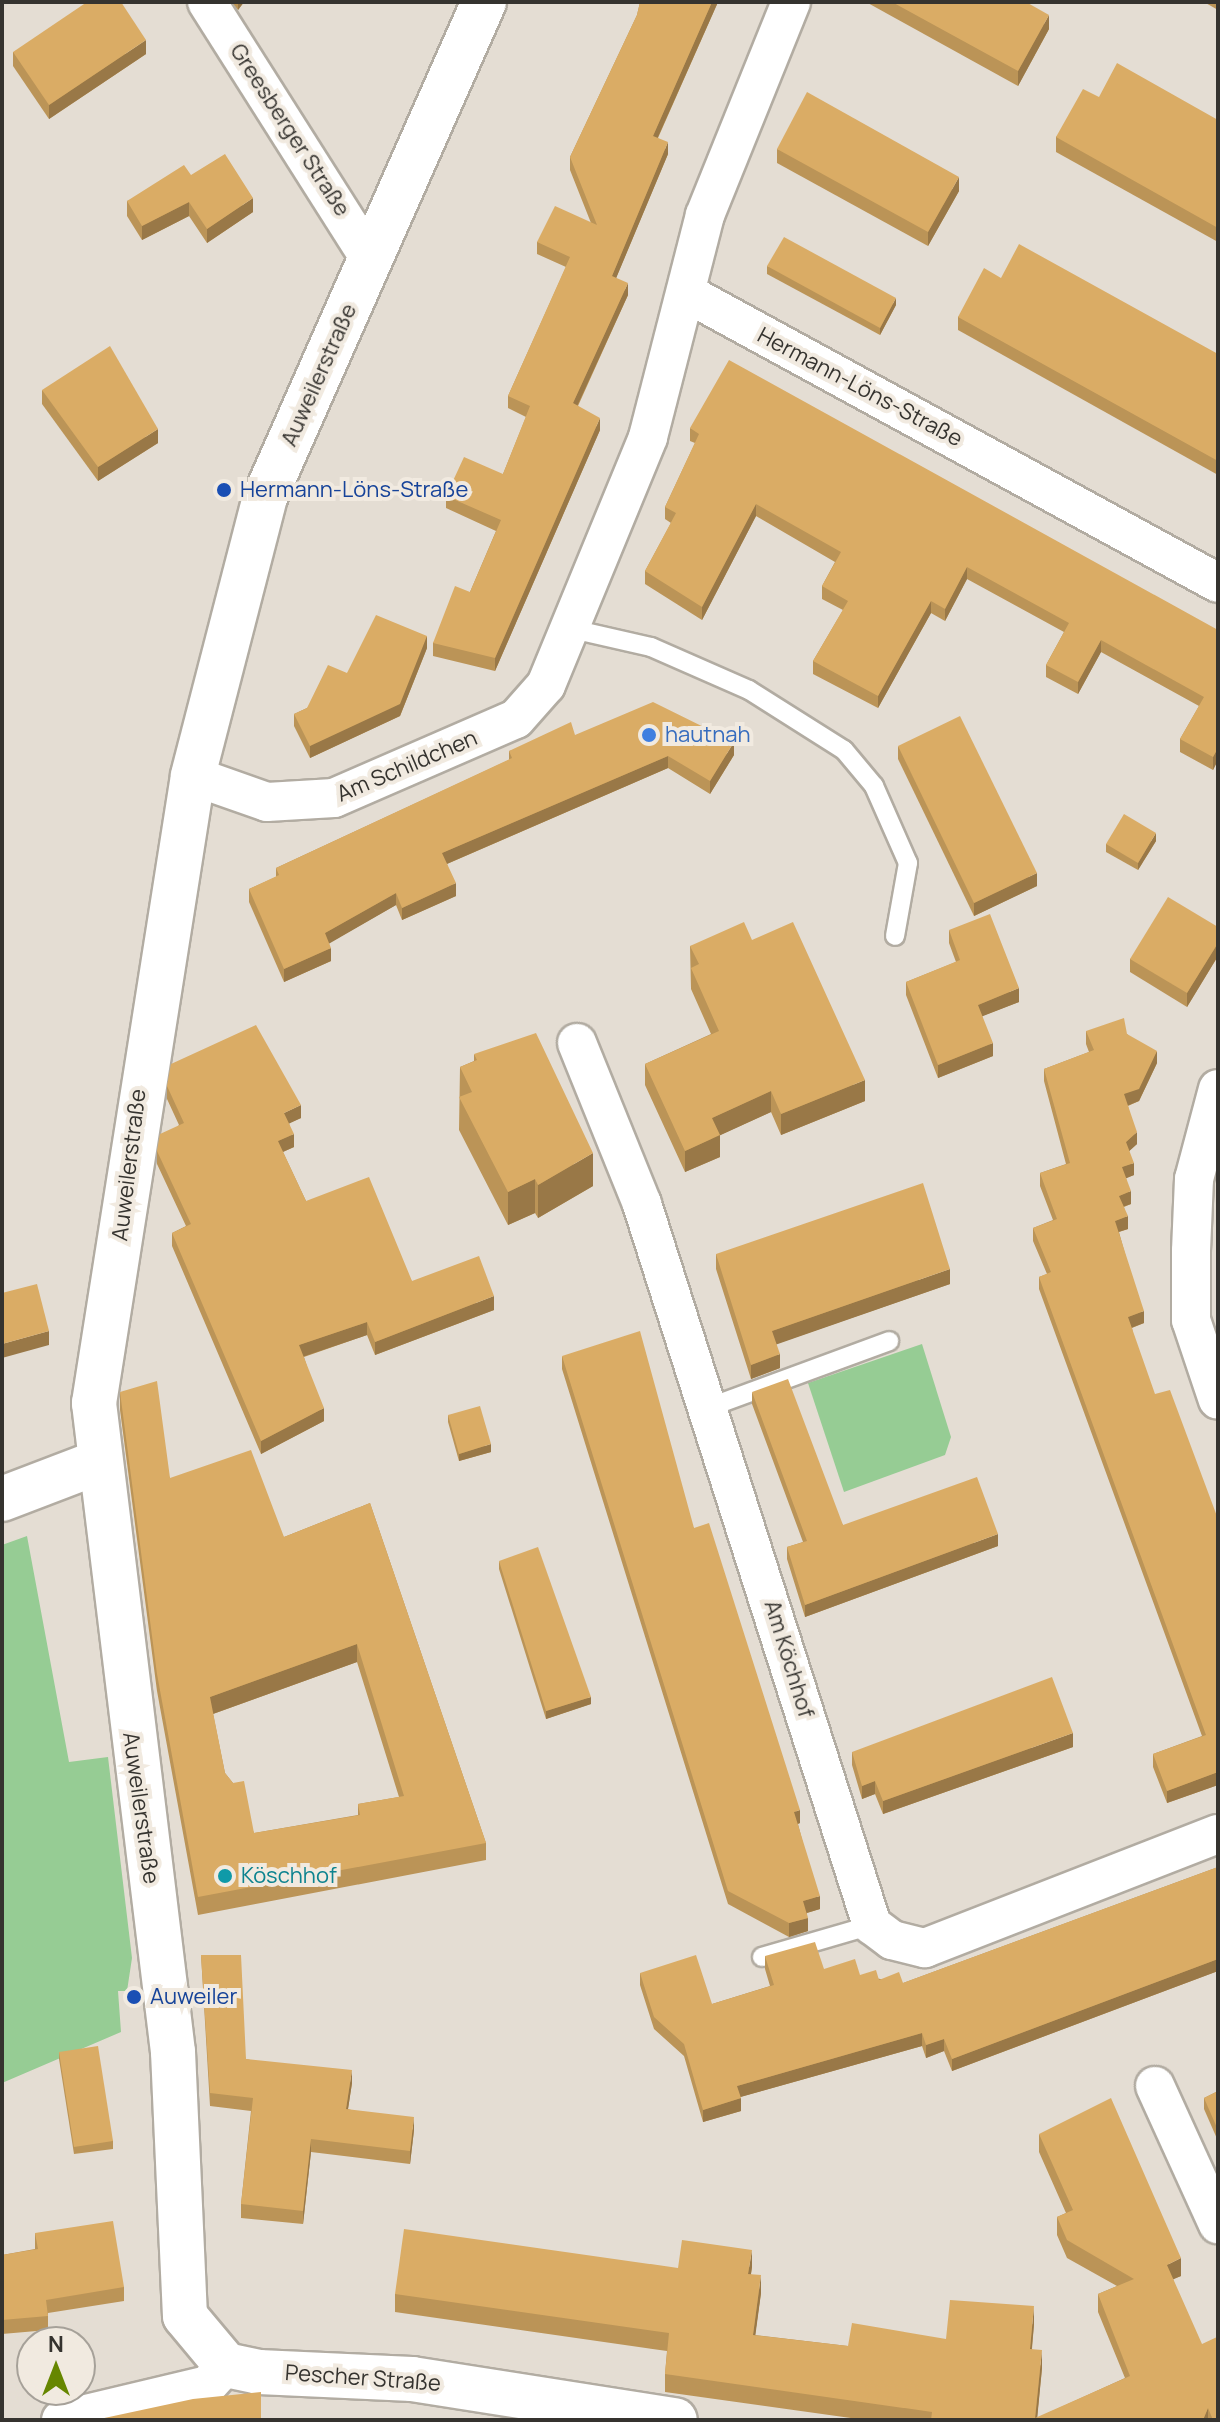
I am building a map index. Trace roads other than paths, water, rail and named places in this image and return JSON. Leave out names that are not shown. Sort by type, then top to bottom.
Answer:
[{"type":"street","name":"Greesberger Straße","points":[[207,2],[370,259]]},
{"type":"street","name":"Auweilerstraße","points":[[226,2365],[185,2316],[178,2280],[173,2052],[94,1403],[193,776],[265,497],[484,2]]},
{"type":"street","points":[[690,295],[705,215],[791,2]]},
{"type":"street","name":"Hermann-Löns-Straße","points":[[690,295],[1218,583]]},
{"type":"street","name":"Am Schildchen","points":[[193,776],[267,802],[310,803],[516,719],[546,685],[572,629],[648,437],[690,295]]},
{"type":"street","name":"Am Köchhof","points":[[577,1043],[642,1204],[710,1407],[872,1925]]},
{"type":"street","points":[[1218,1089],[1194,1179],[1205,1251],[1191,1320],[1218,1400]]},
{"type":"street","points":[[2,1499],[99,1462]]},
{"type":"street","points":[[872,1925],[925,1948],[1218,1834]]},
{"type":"street","points":[[1155,2086],[1218,2224]]},
{"type":"street","points":[[61,2420],[208,2385],[226,2365]]},
{"type":"street","name":"Pescher Straße","points":[[226,2365],[550,2396],[675,2420]]},
{"type":"lane","points":[[572,629],[651,647],[749,690],[844,750],[874,786],[908,863],[895,936]]},
{"type":"lane","points":[[710,1407],[889,1341]]},
{"type":"lane","points":[[762,1957],[872,1925]]},
{"type":"place","name":"Hermann-Löns-Straße","points":[[224,490]]},
{"type":"place","name":"hautnah","points":[[649,735]]},
{"type":"place","name":"Köschhof","points":[[225,1876]]},
{"type":"place","name":"Auweiler","points":[[134,1997]]}]
